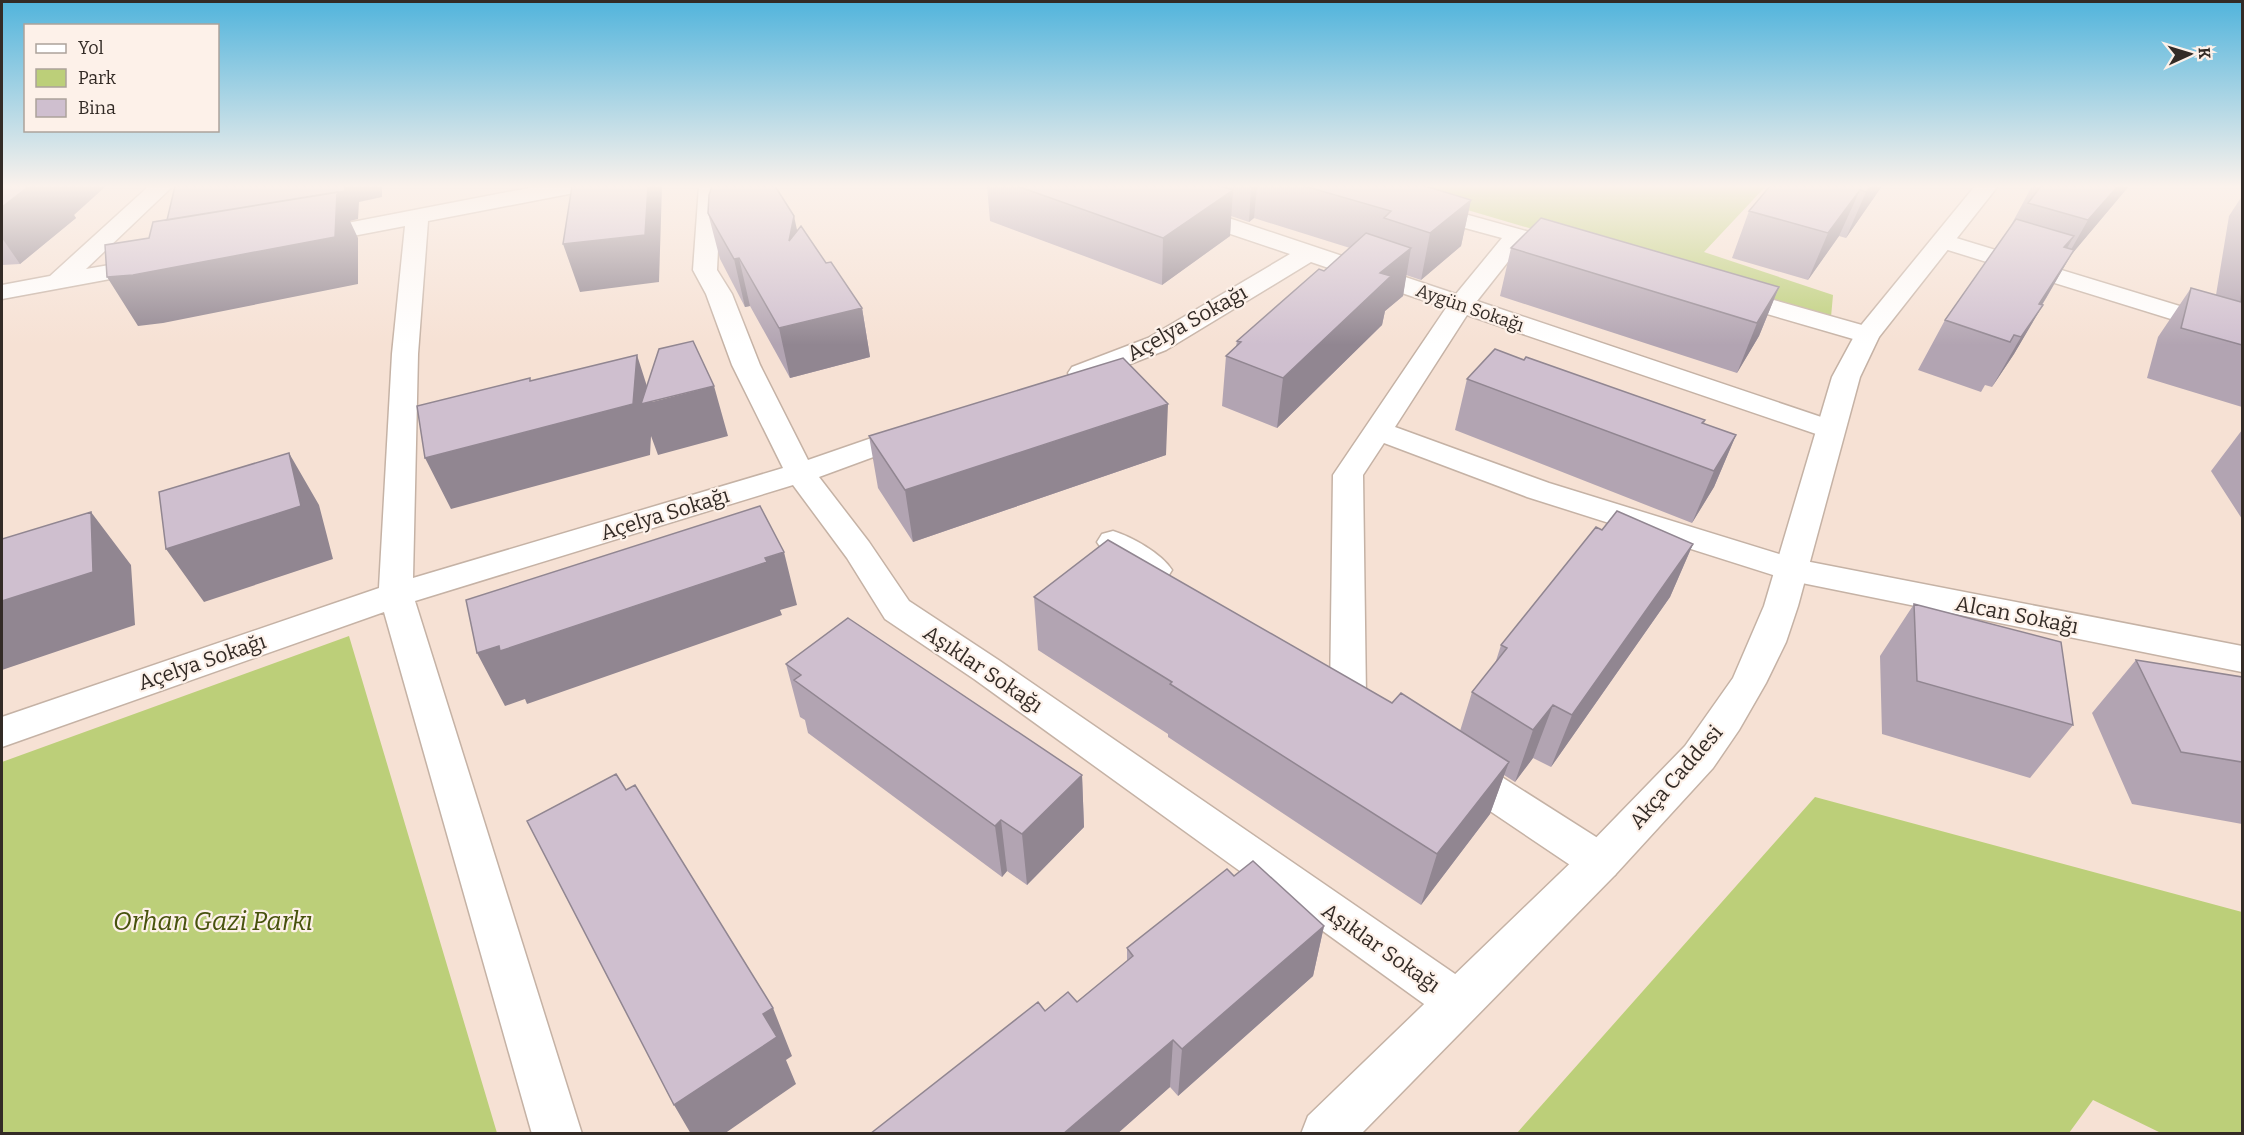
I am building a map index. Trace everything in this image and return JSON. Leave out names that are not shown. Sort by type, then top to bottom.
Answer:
[{"type":"street","points":[[2,315],[47,283],[99,239]]},
{"type":"street","points":[[290,241],[301,239]]},
{"type":"street","points":[[415,239],[405,354],[396,595],[557,1134]]},
{"type":"street","name":"Aşıklar Sokağı","points":[[707,239],[705,270],[719,294],[746,365],[800,473],[858,550],[897,610],[987,670],[1458,1002]]},
{"type":"street","name":"Aygün Sokağı","points":[[1268,239],[1829,429]]},
{"type":"street","points":[[1348,697],[1348,475],[1461,305],[1515,239]]},
{"type":"street","points":[[1528,239],[1585,255]]},
{"type":"street","points":[[1942,241],[2242,333]]},
{"type":"street","name":"Akça Caddesi","points":[[1326,1134],[1600,862],[1699,757],[1726,720],[1768,642],[1792,570],[1829,429],[1846,377],[1867,335],[1942,241]]},
{"type":"street","name":"Açelya Sokağı","points":[[1052,384],[1157,344],[1309,253]]},
{"type":"street","points":[[2,292],[175,261]]},
{"type":"street","points":[[1709,290],[1867,335]]},
{"type":"street","name":"Açelya Sokağı","points":[[2,732],[396,595],[800,473],[943,422]]},
{"type":"street","name":"Alcan Sokağı","points":[[1377,430],[1538,490],[1792,570],[2242,659]]},
{"type":"street","points":[[1113,542],[1181,587]]},
{"type":"street","points":[[1435,754],[1600,862]]},
{"type":"green space","points":[[1566,239],[1716,239],[1704,252],[1833,295],[1831,317]]},
{"type":"green space","name":"Orhan Gazi Parkı","points":[[349,636],[497,1133],[2,1133],[2,762]]},
{"type":"green space","points":[[1815,797],[2242,912],[2242,1133],[2161,1133],[2093,1100],[2069,1133],[1517,1133]]},
{"type":"building","points":[[143,239],[325,239],[133,275],[107,277],[105,245]]},
{"type":"building","points":[[564,239],[609,239],[563,244]]},
{"type":"building","points":[[723,239],[789,239],[789,241],[791,239],[810,239],[826,263],[831,262],[862,308],[779,328],[739,258],[734,259]]},
{"type":"building","points":[[1359,239],[1384,239],[1411,248],[1380,273],[1391,276],[1283,378],[1226,356],[1241,342],[1237,341],[1319,269],[1324,271]]},
{"type":"building","points":[[1520,239],[1613,239],[1779,287],[1757,323],[1511,248]]},
{"type":"building","points":[[2002,239],[2071,239],[2064,247],[2074,250],[2039,304],[2043,305],[2021,337],[2014,335],[2010,342],[1945,320]]},
{"type":"building","points":[[2191,288],[2241,302],[2242,290],[2242,345],[2181,328]]},
{"type":"building","points":[[693,341],[714,386],[641,404],[659,349]]},
{"type":"building","points":[[1495,349],[1524,360],[1526,357],[1705,420],[1702,423],[1736,435],[1714,471],[1467,379]]},
{"type":"building","points":[[637,355],[633,404],[425,458],[417,406]]},
{"type":"building","points":[[1123,358],[1168,404],[905,490],[869,436]]},
{"type":"building","points":[[289,453],[301,506],[166,549],[159,492]]},
{"type":"building","points":[[760,506],[784,552],[765,558],[767,562],[500,651],[499,646],[477,653],[466,600]]},
{"type":"building","points":[[1617,511],[1693,544],[1572,715],[1553,705],[1533,730],[1472,692],[1507,648],[1501,645],[1596,527],[1602,530]]},
{"type":"building","points":[[91,512],[93,572],[2,601],[2,539]]},
{"type":"building","points":[[1108,540],[1392,703],[1401,693],[1509,762],[1437,854],[1170,684],[1172,682],[1034,597]]},
{"type":"building","points":[[1914,604],[2061,642],[2073,725],[1917,681]]},
{"type":"building","points":[[848,618],[1082,775],[1022,834],[1001,820],[995,826],[794,680],[801,675],[786,664]]},
{"type":"building","points":[[2136,660],[2242,677],[2242,762],[2181,752]]},
{"type":"building","points":[[616,774],[626,790],[635,785],[773,1008],[763,1014],[777,1037],[674,1105],[527,821]]},
{"type":"building","points":[[1253,861],[1324,926],[1182,1049],[1173,1040],[1063,1134],[870,1134],[1038,1002],[1045,1011],[1068,992],[1077,1002],[1133,956],[1127,948],[1227,869],[1234,876]]}]
